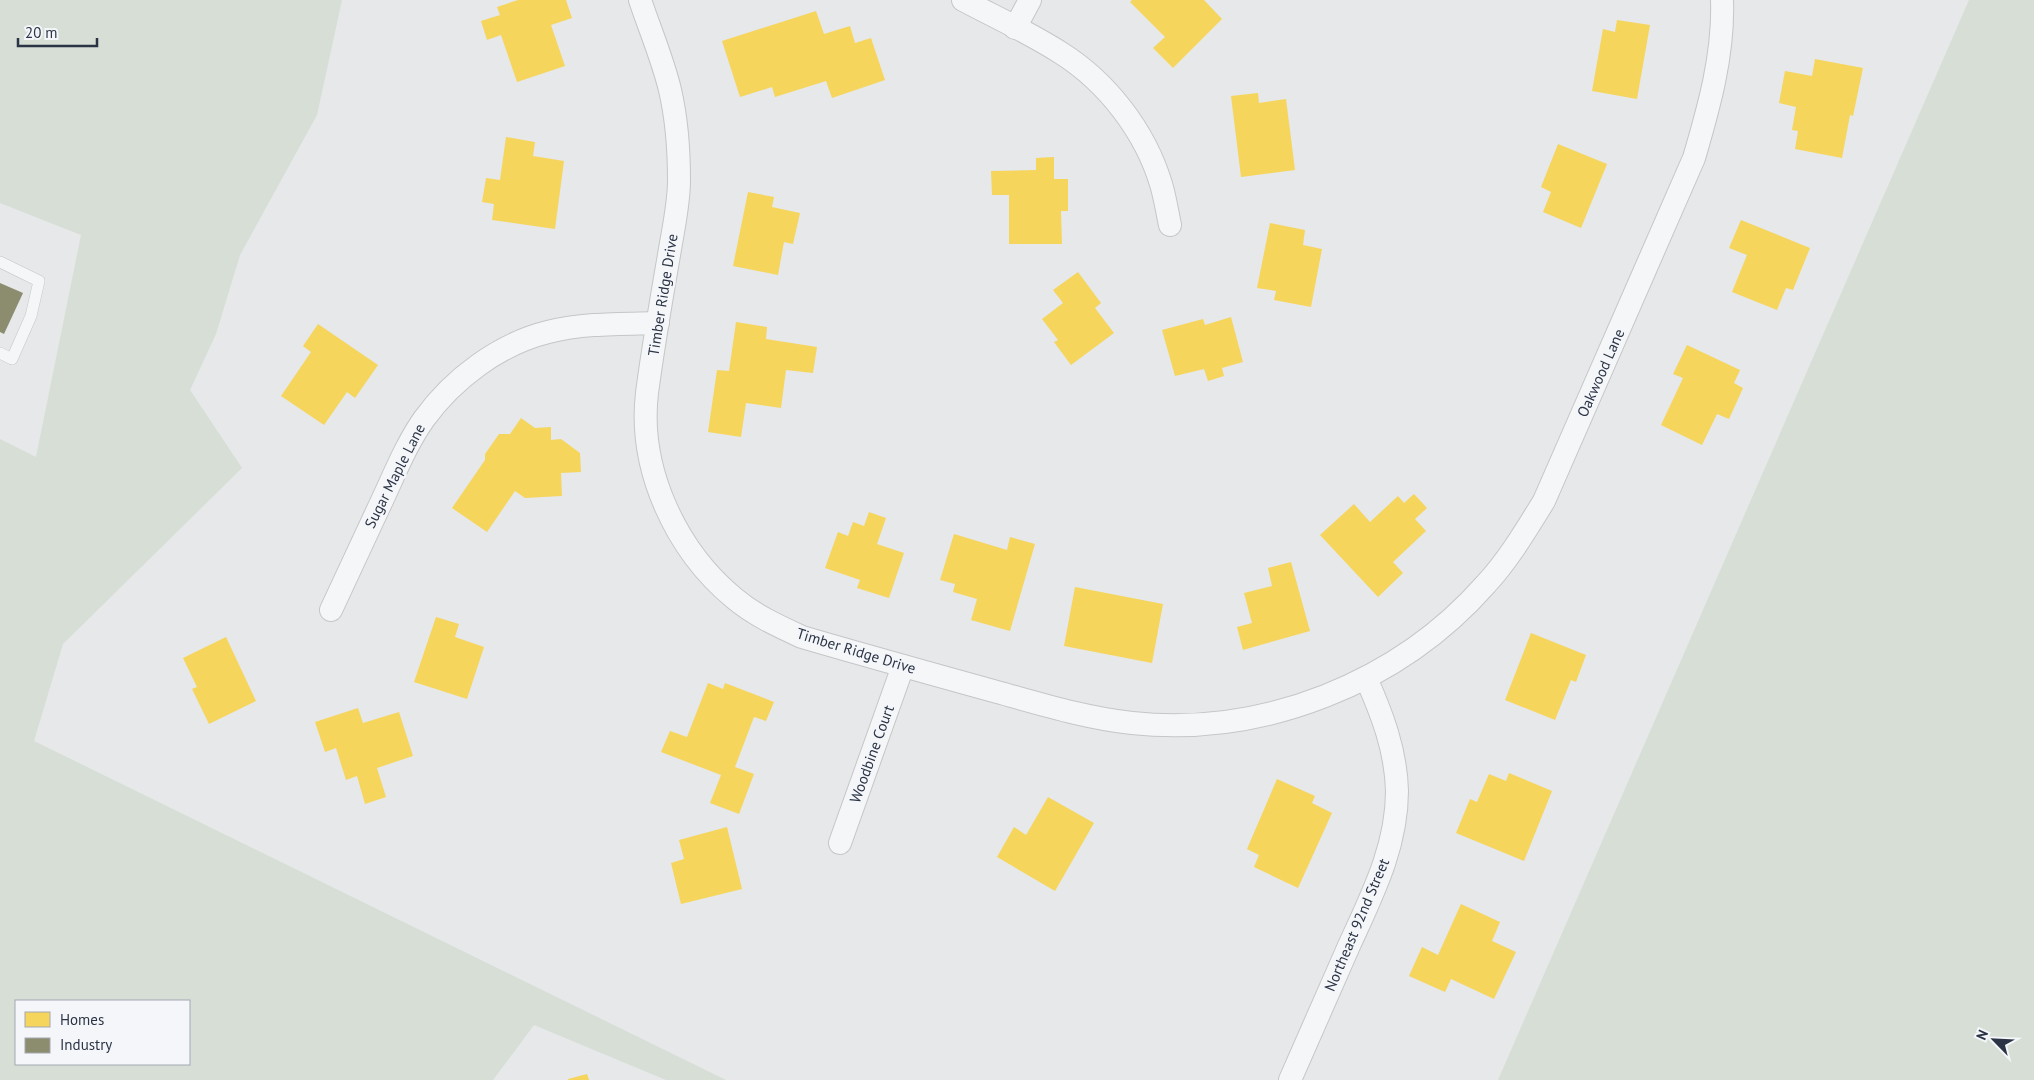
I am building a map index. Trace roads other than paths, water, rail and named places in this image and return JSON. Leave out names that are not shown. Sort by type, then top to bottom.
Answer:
[{"type":"street","name":"Timber Ridge Drive","points":[[640,0],[670,88],[678,135],[679,182],[676,213],[647,396],[647,437],[654,474],[667,509],[686,546],[710,575],[734,598],[768,622],[802,637],[1082,716],[1132,723],[1181,725],[1241,720],[1284,710],[1332,694],[1366,678]]},
{"type":"street","points":[[963,0],[1061,53],[1094,78],[1122,109],[1144,144],[1157,175],[1170,225]]},
{"type":"street","points":[[1015,28],[1030,0]]},
{"type":"street","name":"Oakwood Lane","points":[[1366,678],[1411,651],[1449,621],[1480,591],[1513,551],[1544,501],[1694,158],[1708,111],[1719,53],[1722,0]]},
{"type":"street","name":"Sugar Maple Lane","points":[[331,610],[405,451],[423,420],[448,390],[482,362],[513,345],[547,332],[586,325],[658,323]]},
{"type":"street","name":"Woodbine Court","points":[[840,843],[903,666]]},
{"type":"street","name":"Northeast 92nd Street","points":[[1290,1080],[1384,868],[1394,830],[1397,790],[1392,747],[1382,713],[1366,678]]},
{"type":"lane","points":[[0,262],[39,281],[31,316],[12,359],[0,353]]}]
